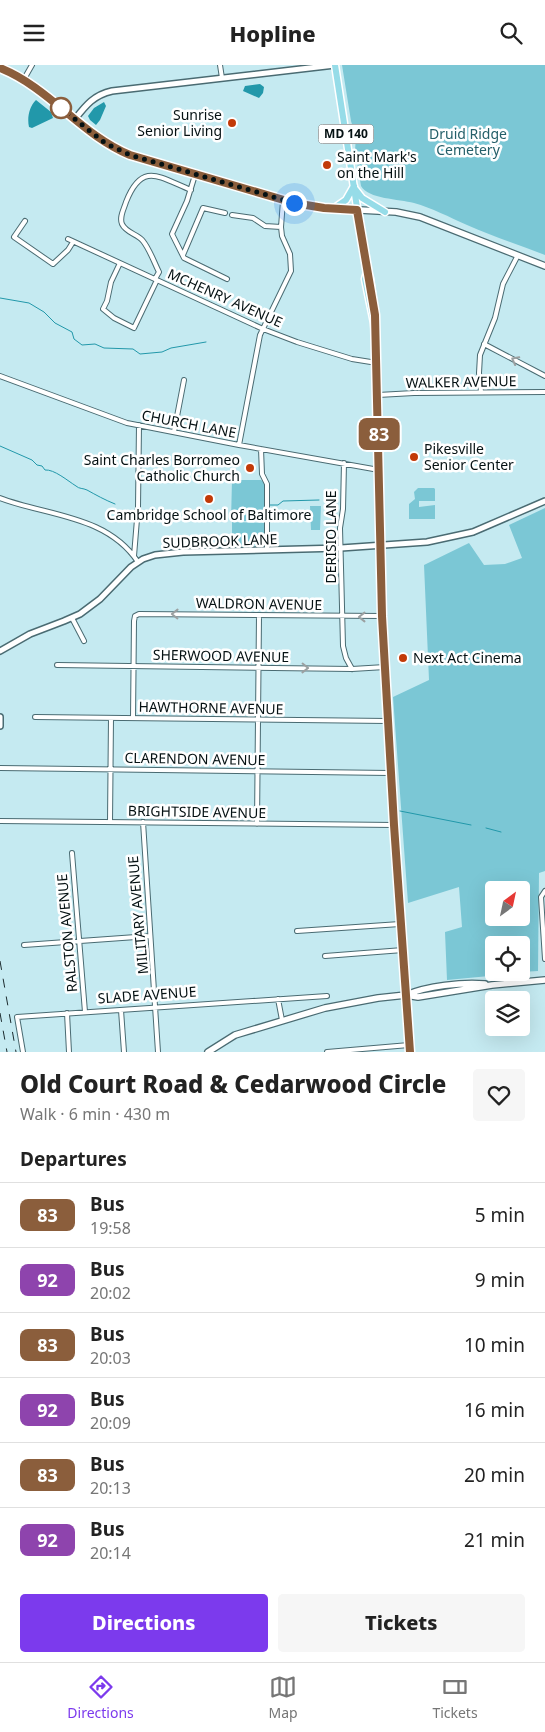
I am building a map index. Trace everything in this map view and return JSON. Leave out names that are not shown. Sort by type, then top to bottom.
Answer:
[{"type":"main road","name":"MD 140","points":[[335,65],[375,315],[382,616],[390,773],[409,1049]]},
{"type":"main road","points":[[0,68],[24,79],[105,143],[148,162],[284,201],[333,209],[396,212],[427,219],[545,265]]},
{"type":"main road","points":[[333,209],[346,200],[354,187],[362,198],[386,212]]},
{"type":"main road","points":[[208,1052],[236,1035],[343,1003],[406,995],[418,997],[492,985],[545,981]]},
{"type":"street","points":[[24,79],[32,65]]},
{"type":"street","points":[[220,65],[222,78]]},
{"type":"street","points":[[75,119],[92,99],[105,93],[335,65]]},
{"type":"street","points":[[120,263],[111,283],[108,301],[102,309],[114,318],[134,328],[159,273],[144,242],[125,228],[122,221],[122,213],[131,189],[139,179],[151,175],[191,190]]},
{"type":"street","points":[[195,175],[191,190],[172,234],[184,258],[227,279]]},
{"type":"street","points":[[239,445],[256,355],[263,329],[291,271],[290,254],[282,235],[281,227],[284,201]]},
{"type":"street","points":[[183,255],[203,208],[226,213]]},
{"type":"street","points":[[232,215],[253,219],[261,225],[281,227]]},
{"type":"street","points":[[25,221],[14,237],[54,264],[73,242]]},
{"type":"street","name":"MCHENRY AVENUE","points":[[68,239],[263,329],[352,359],[377,363]]},
{"type":"street","points":[[481,392],[479,361],[484,344],[496,318],[503,284],[519,255]]},
{"type":"street","points":[[484,344],[545,376]]},
{"type":"street","name":"CHURCH LANE","points":[[0,376],[114,419],[239,445],[379,470]]},
{"type":"street","points":[[174,432],[184,380]]},
{"type":"street","name":"WALKER AVENUE","points":[[378,395],[545,392]]},
{"type":"street","points":[[134,556],[138,507],[139,425]]},
{"type":"street","points":[[261,449],[262,474],[267,484],[266,550]]},
{"type":"street","name":"DERISIO LANE","points":[[344,463],[340,528],[342,617],[344,653],[352,669]]},
{"type":"street","points":[[0,498],[84,522],[110,536],[134,556],[138,562]]},
{"type":"street","name":"SUDBROOK LANE","points":[[0,651],[41,629],[72,618],[94,604],[125,572],[138,562],[155,555],[341,548],[427,542],[460,536],[489,527],[545,501]]},
{"type":"street","name":"WALDRON AVENUE","points":[[134,666],[134,621],[136,617],[142,614],[382,616]]},
{"type":"street","points":[[257,823],[259,615]]},
{"type":"street","points":[[72,618],[84,641]]},
{"type":"street","name":"SHERWOOD AVENUE","points":[[57,665],[352,669],[385,667]]},
{"type":"street","points":[[133,718],[134,666]]},
{"type":"street","points":[[0,717],[0,726]]},
{"type":"street","name":"HAWTHORNE AVENUE","points":[[35,717],[388,721]]},
{"type":"street","points":[[110,822],[111,718]]},
{"type":"street","name":"CLARENDON AVENUE","points":[[0,768],[390,773]]},
{"type":"street","name":"BRIGHTSIDE AVENUE","points":[[0,821],[394,825]]},
{"type":"street","name":"MILITARY AVENUE","points":[[143,822],[158,1052]]},
{"type":"street","name":"RALSTON AVENUE","points":[[72,853],[85,1012]]},
{"type":"street","points":[[545,891],[542,897],[545,959]]},
{"type":"street","points":[[297,931],[400,924]]},
{"type":"street","points":[[24,945],[150,936]]},
{"type":"street","points":[[325,956],[403,950]]},
{"type":"street","name":"SLADE AVENUE","points":[[24,1052],[17,1017],[327,996]]},
{"type":"street","points":[[278,999],[282,1020]]},
{"type":"street","points":[[121,1010],[124,1052]]},
{"type":"street","points":[[67,1013],[69,1052]]},
{"type":"street","points":[[327,1052],[409,1049]]},
{"type":"green space","name":"Druid Ridge Cemetery","points":[[342,65],[545,65],[545,255],[476,229],[427,207],[384,198],[370,194],[365,190],[361,186],[355,150],[356,137],[351,121]]},
{"type":"green space","points":[[232,480],[261,480],[265,483],[265,521],[231,521]]},
{"type":"green space","points":[[418,488],[435,489],[435,501],[419,501],[419,507],[435,505],[435,519],[409,519],[409,504],[415,499],[414,492]]},
{"type":"green space","points":[[310,506],[321,506],[320,530],[311,530]]},
{"type":"green space","points":[[545,508],[545,871],[539,873],[538,971],[530,971],[530,936],[485,936],[485,976],[447,980],[445,932],[462,927],[459,887],[408,903],[393,697],[429,680],[424,565],[469,543],[484,565],[505,564],[522,558],[509,525]]},
{"type":"green space","points":[[232,522],[264,523],[264,545],[232,546]]},
{"type":"shaded area","points":[[260,84],[264,87],[263,93],[259,98],[243,91],[245,86]]},
{"type":"shaded area","points":[[36,100],[51,112],[53,118],[32,128],[29,127],[28,116]]},
{"type":"shaded area","points":[[104,102],[106,106],[96,125],[88,116],[94,108]]},
{"type":"waterway","points":[[0,298],[29,303],[44,312],[55,323],[72,332],[74,339],[82,345],[95,344],[104,348],[133,349],[140,354],[162,352],[171,348],[206,342]]},
{"type":"waterway","points":[[0,446],[32,460],[45,470],[57,473],[77,487],[115,504]]},
{"type":"waterway","points":[[268,505],[278,505],[283,501],[319,500]]},
{"type":"waterway","points":[[400,811],[471,825]]},
{"type":"waterway","points":[[486,828],[501,832]]},
{"type":"railway","points":[[0,961],[16,1052]]},
{"type":"railway","points":[[0,1013],[7,1052]]},
{"type":"bus line","name":"83","points":[[0,68],[13,73],[35,87],[105,143],[130,155],[148,162],[294,203],[324,208],[357,210],[375,315],[382,616],[400,924],[410,1052]]},
{"type":"place","name":"Sunrise Senior Living","points":[[232,123]]},
{"type":"place","name":"Saint Mark's on the Hill","points":[[327,165]]},
{"type":"place","name":"Pikesville Senior Center","points":[[414,457]]},
{"type":"place","name":"Saint Charles Borromeo Catholic Church","points":[[250,468]]},
{"type":"place","name":"Cambridge School of Baltimore","points":[[209,499]]},
{"type":"place","name":"Next Act Cinema","points":[[403,658]]},
{"type":"route","points":[[61,108],[105,143],[130,155],[148,162],[294,203]]}]
